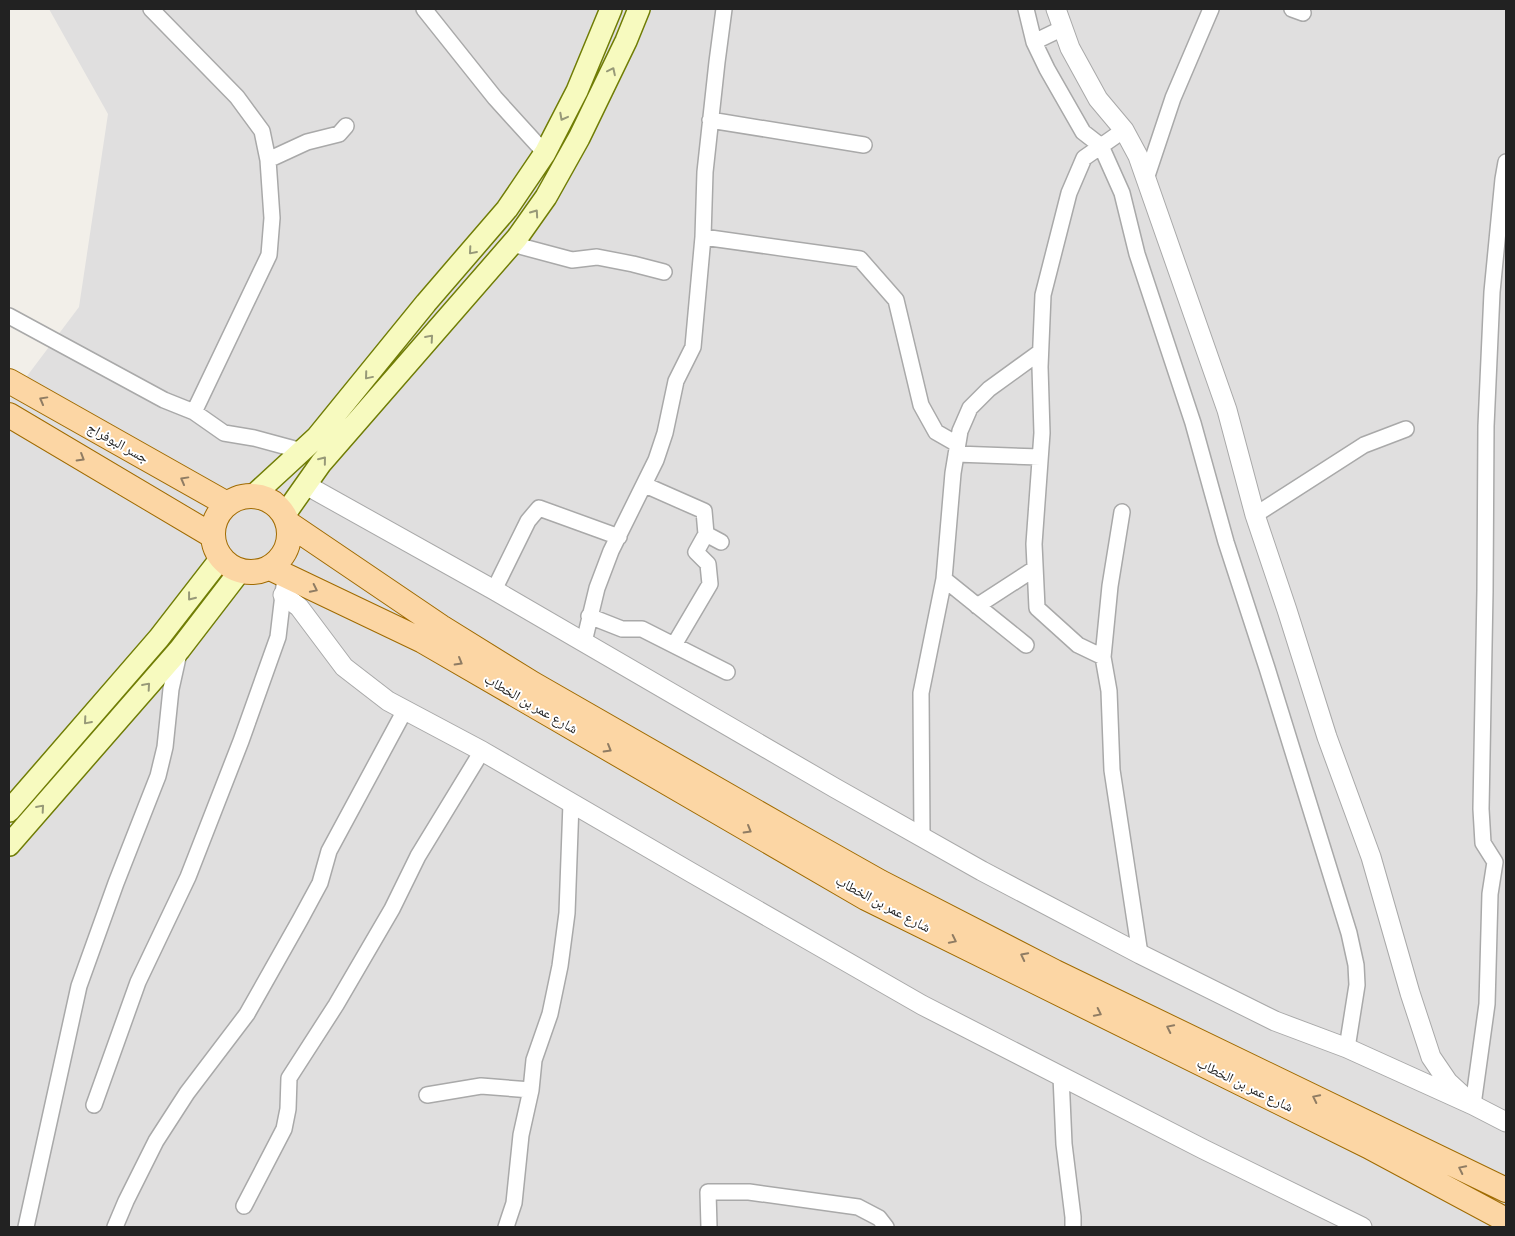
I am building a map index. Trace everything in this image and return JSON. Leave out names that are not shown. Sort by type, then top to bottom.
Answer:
[{"type":"main road","points":[[254,495],[317,438],[426,303],[507,209],[545,153],[577,91],[611,9]]},
{"type":"main road","points":[[287,519],[306,485],[326,456],[512,244],[546,197],[579,138],[626,41],[639,9]]},
{"type":"main road","name":"جسر البوفراج","points":[[9,381],[227,504]]},
{"type":"main road","points":[[9,415],[213,536]]},
{"type":"main road","points":[[254,495],[266,498],[276,504],[287,519],[290,536],[287,549],[280,560],[279,579],[260,571],[250,572],[231,565],[215,548],[214,524],[219,513],[227,504],[240,497],[254,495]]},
{"type":"main road","name":"شارع عمر بن الخطاب","points":[[287,519],[441,627],[533,684],[775,824],[880,882],[1056,972],[1506,1190]]},
{"type":"main road","points":[[9,845],[180,649],[231,565]]},
{"type":"main road","points":[[9,811],[159,638],[231,565]]},
{"type":"main road","name":"شارع عمر بن الخطاب","points":[[279,579],[423,641],[866,898],[1368,1146],[1506,1220]]},
{"type":"street","points":[[151,9],[237,97],[262,131],[268,160],[272,218],[269,255],[194,412]]},
{"type":"street","points":[[424,9],[495,98],[545,153]]},
{"type":"street","points":[[584,642],[597,588],[618,537],[656,460],[665,434],[676,381],[693,347],[703,237],[705,172],[724,9]]},
{"type":"street","points":[[1026,9],[1034,42],[1047,69],[1084,132],[1102,146],[1122,193],[1137,254],[1193,423],[1226,542],[1349,933],[1356,965],[1357,985],[1347,1048]]},
{"type":"street","points":[[1056,9],[1070,48],[1098,98],[1124,130],[1138,156],[1227,410],[1255,515],[1327,737],[1371,857],[1431,1057],[1448,1082],[1473,1105]]},
{"type":"street","points":[[1146,179],[1173,98],[1210,9]]},
{"type":"street","points":[[1034,42],[1063,28]]},
{"type":"street","points":[[710,120],[864,146]]},
{"type":"street","points":[[268,160],[307,142],[339,134],[346,126]]},
{"type":"street","points":[[1103,657],[1078,645],[1037,608],[1034,544],[1042,433],[1040,352],[1043,295],[1069,193],[1084,158],[1124,130]]},
{"type":"street","points":[[1473,1105],[1487,1004],[1490,894],[1494,862],[1483,843],[1481,809],[1486,426],[1492,292],[1502,179],[1506,162]]},
{"type":"street","points":[[703,237],[860,259],[896,300],[921,405],[936,432],[957,449],[1040,457]]},
{"type":"street","points":[[512,244],[572,260],[597,257],[664,272]]},
{"type":"street","points":[[9,316],[164,400],[194,412],[224,433],[254,438],[302,451]]},
{"type":"street","points":[[922,837],[921,693],[944,579],[953,473],[960,431],[970,408],[989,389],[1040,352]]},
{"type":"street","points":[[1255,515],[1364,445],[1406,429]]},
{"type":"street","points":[[306,485],[494,590],[982,872],[1140,954],[1276,1021],[1347,1048],[1506,1122]]},
{"type":"street","points":[[645,485],[704,511],[706,534],[696,552],[708,564],[710,584],[674,645]]},
{"type":"street","points":[[494,590],[528,521],[539,508],[618,537]]},
{"type":"street","points":[[1122,512],[1110,586],[1103,657],[1109,691],[1112,770],[1140,954]]},
{"type":"street","points":[[706,534],[721,542]]},
{"type":"street","points":[[977,606],[1034,569]]},
{"type":"street","points":[[279,579],[344,667],[388,701],[482,751],[922,1005],[1203,1149],[1362,1227]]},
{"type":"street","points":[[94,1105],[138,982],[188,877],[241,741],[278,637],[279,579]]},
{"type":"street","points":[[944,579],[1026,645]]},
{"type":"street","points":[[590,616],[622,629],[642,629],[727,672]]},
{"type":"street","points":[[26,1227],[79,986],[116,883],[158,776],[165,747],[171,689],[180,649]]},
{"type":"street","points":[[115,1227],[156,1141],[187,1093],[247,1014],[300,920],[320,883],[330,851],[405,710]]},
{"type":"street","points":[[244,1206],[284,1129],[288,1109],[289,1078],[336,1005],[392,909],[418,856],[482,751]]},
{"type":"street","points":[[506,1227],[514,1203],[521,1135],[531,1090],[534,1060],[550,1014],[560,966],[567,913],[571,803]]},
{"type":"street","points":[[1061,1076],[1064,1144],[1073,1227]]},
{"type":"street","points":[[427,1095],[481,1086],[531,1090]]},
{"type":"street","points":[[709,1227],[708,1192],[749,1192],[858,1206],[879,1218],[886,1227]]},
{"type":"shaded area","points":[[49,9],[1506,9],[1506,1227],[9,1227],[9,400],[79,307],[108,114]]}]
